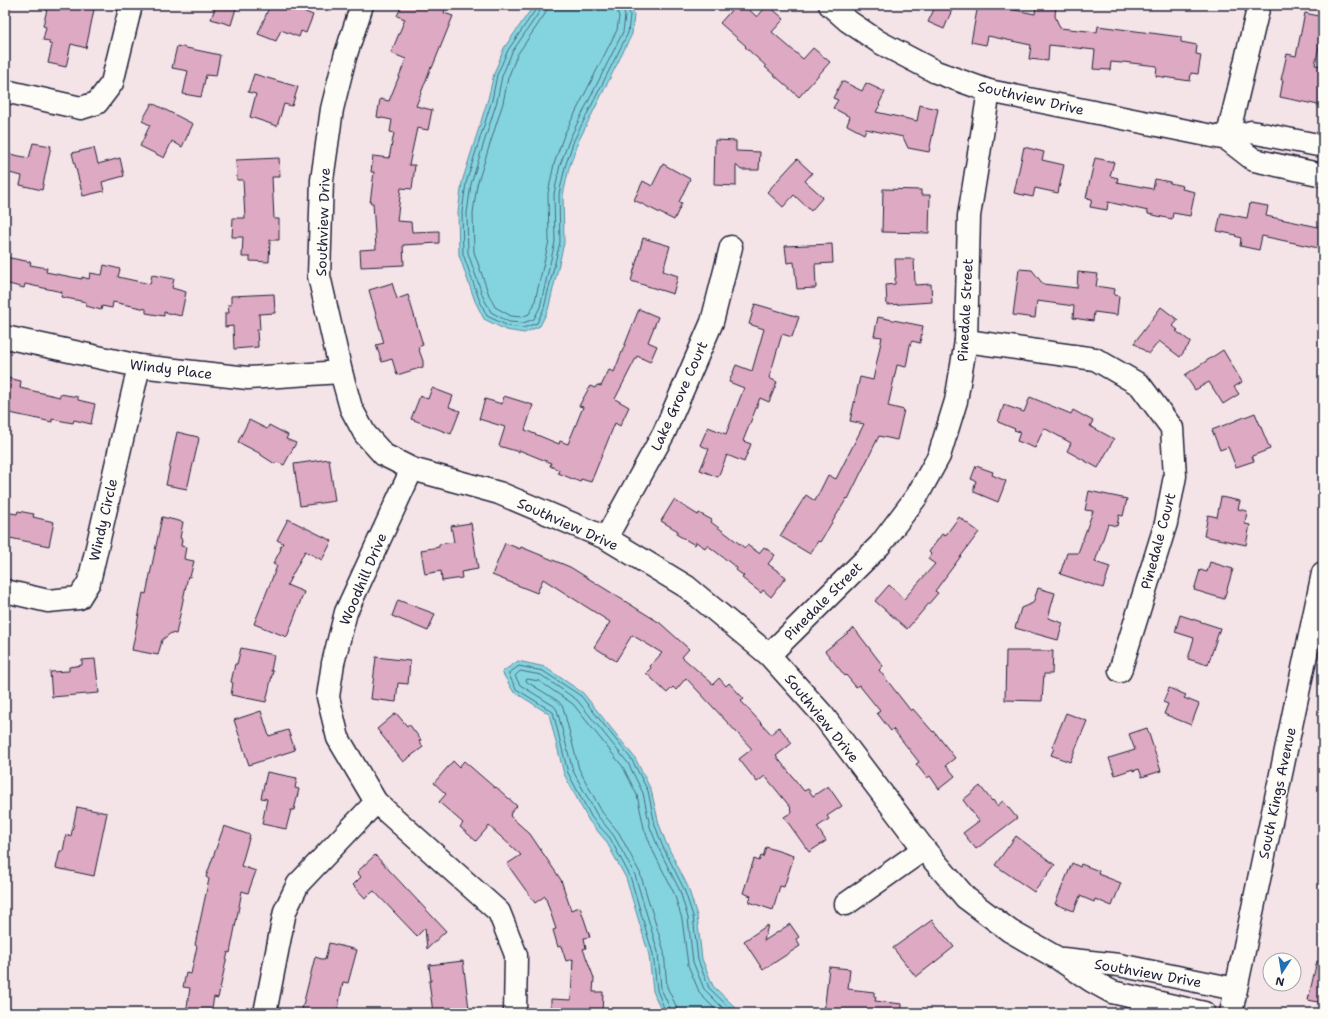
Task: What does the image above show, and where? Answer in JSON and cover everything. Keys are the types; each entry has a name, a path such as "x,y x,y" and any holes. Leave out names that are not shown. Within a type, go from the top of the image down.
{"street":[{"path":"5,91 81,108 97,103 112,83 131,5"},
{"name":"Southview Drive","path":"362,5 345,57 332,109 322,180 319,276 340,372 351,408 365,434 384,455 412,468 499,493 606,538 687,587 770,655 822,714 924,850 966,898 1010,931 1112,992 1204,1013"},
{"name":"Southview Drive","path":"830,5 848,21 879,42 936,72 989,91 1227,139 1254,160 1323,175"},
{"path":"1227,139 1259,5"},
{"name":"Pinedale Street","path":"770,655 880,545 917,496 939,456 956,401 966,341 969,216 989,91"},
{"name":"Southview Drive","path":"1227,139 1251,132 1323,146"},
{"name":"Lake Grove Court","path":"606,538 664,433 697,357 712,322 731,247"},
{"name":"Windy Place","path":"5,337 139,366 248,378 340,372"},
{"name":"Pinedale Court","path":"966,341 1095,359 1140,385 1172,428 1175,476 1166,523 1120,671"},
{"name":"Windy Circle","path":"5,591 48,601 79,598 89,582 139,366"},
{"name":"Woodhill Drive","path":"412,468 346,612 333,663 328,697 338,738 376,802 499,912 516,955 515,1013"},
{"name":"South Kings Avenue","path":"1231,1013 1323,573"},
{"path":"265,1013 285,911 298,884 376,802"},
{"path":"846,904 924,850"},
{"name":"Southview Drive","path":"1059,959 1119,965 1236,989"}],"water":[{"path":"534,5 630,5 634,15 632,34 578,142 569,168 563,195 564,243 548,310 540,326 524,333 506,330 484,319 475,301 459,255 458,212 462,182 488,99 494,74 504,48"},
{"path":"518,661 545,667 583,693 635,758 651,790 659,824 666,843 688,887 697,916 702,959 713,986 738,1010 737,1013 662,1013 653,991 649,955 626,878 606,841 589,821 564,774 549,714 513,691 502,672"}],"building":[{"path":"48,5 95,5 86,48 71,44 66,67 48,63 52,45 49,44 49,41 43,40 46,27 43,26"},
{"path":"216,5 237,5 231,25 211,19"},
{"path":"270,5 288,5 313,15 306,33 301,31 299,37 281,30 276,41 258,34"},
{"path":"402,5 447,5 444,13 453,16 416,106 432,110 428,130 417,128 409,165 415,165 412,189 401,188 397,221 411,222 412,232 439,231 439,243 403,245 404,265 361,267 360,250 376,249 373,203 370,203 374,172 371,172 373,156 389,158 394,133 390,132 392,120 377,117 380,99 389,101 406,59 391,53 405,19 397,16"},
{"path":"736,5 744,5 757,17 768,5 784,19 772,32 803,59 813,48 830,62 799,97 765,67 766,66 745,47 746,46 720,23"},
{"path":"936,5 954,5 944,29 928,22"},
{"path":"978,5 1000,5 1000,7 1035,14 1036,5 1056,5 1055,16 1060,28 1097,32 1098,26 1181,37 1181,42 1197,45 1196,54 1201,55 1198,74 1191,73 1190,81 1156,76 1157,66 1123,62 1111,62 1110,70 1093,69 1095,50 1049,45 1048,61 1029,59 1031,45 988,36 986,45 971,42"},
{"path":"1305,13 1323,17 1323,36 1321,36 1315,65 1323,66 1323,106 1280,97 1283,80 1281,80 1287,54 1296,56"},
{"path":"177,46 220,55 216,76 206,75 201,97 183,94 188,71 172,68"},
{"path":"254,74 298,87 292,106 284,104 277,126 250,117 256,94 248,92"},
{"path":"842,81 862,91 866,83 885,92 876,112 917,121 920,105 938,109 929,152 908,148 903,137 866,129 864,134 847,125 850,117 833,108 838,100 833,98"},
{"path":"152,103 193,124 182,147 172,141 164,158 140,146 150,125 142,121"},
{"path":"715,140 736,141 736,151 760,152 759,170 741,170 736,165 736,186 714,185"},
{"path":"33,143 51,146 42,190 20,185 22,176 5,172 5,153 29,158"},
{"path":"1024,147 1044,152 1042,160 1064,165 1058,193 1035,188 1033,197 1014,193"},
{"path":"94,148 98,164 120,158 124,176 102,182 104,191 83,196 72,153"},
{"path":"279,158 280,177 272,177 274,219 279,219 279,240 270,240 269,262 250,261 250,257 242,257 243,237 232,237 233,218 245,218 243,180 237,180 236,160"},
{"path":"1095,158 1114,162 1110,176 1118,178 1117,182 1153,189 1155,179 1183,186 1182,189 1195,192 1190,216 1173,213 1172,219 1148,214 1148,211 1108,202 1107,210 1090,207 1092,199 1086,198"},
{"path":"797,159 812,173 805,181 823,197 811,211 794,195 783,207 767,192"},
{"path":"663,164 690,179 679,202 682,203 674,220 634,200 643,181 652,186"},
{"path":"883,189 921,190 921,195 930,195 929,233 882,232"},
{"path":"1250,203 1268,206 1266,216 1323,228 1323,249 1262,236 1259,250 1240,246 1241,238 1235,236 1236,235 1217,231 1221,213 1247,218"},
{"path":"643,238 670,246 663,271 678,276 673,294 631,281"},
{"path":"832,244 833,263 815,264 816,288 797,289 794,262 787,263 785,246"},
{"path":"5,257 31,262 30,265 47,268 46,272 82,279 82,277 89,279 90,273 102,275 104,265 120,269 118,277 150,284 152,275 174,279 172,288 186,292 181,316 164,312 164,316 146,313 146,309 113,302 112,308 102,306 101,310 86,306 86,302 61,297 62,292 25,284 24,288 5,283"},
{"path":"895,259 914,259 915,285 931,284 932,302 887,305 886,285 895,284"},
{"path":"1019,269 1032,270 1043,284 1077,288 1078,272 1098,274 1096,286 1115,289 1114,295 1119,296 1117,315 1094,312 1093,321 1073,318 1074,306 1037,301 1035,318 1013,315"},
{"path":"392,283 397,299 408,295 423,345 418,347 423,361 423,367 397,375 392,359 382,362 376,345 384,343 369,290"},
{"path":"274,294 275,313 259,314 260,330 257,330 258,347 234,349 233,326 225,327 225,313 229,313 228,305 231,305 231,296"},
{"path":"755,304 799,317 792,337 782,334 769,378 777,382 769,402 760,398 743,441 751,444 744,462 727,455 718,477 700,470 709,449 700,445 708,427 726,434 744,388 729,382 736,365 752,371 764,329 749,324"},
{"path":"1161,307 1178,320 1173,326 1178,330 1176,331 1191,342 1180,357 1159,341 1149,354 1134,343"},
{"path":"639,309 658,317 648,342 657,346 650,362 637,356 615,399 629,407 620,426 615,423 591,482 581,479 580,482 558,473 559,470 550,466 551,463 519,450 519,452 499,446 505,427 479,419 485,399 502,404 504,396 533,405 525,430 559,444 560,441 568,444 583,407 579,406 590,386 595,388 597,385 601,386 609,370 614,372"},
{"path":"878,317 923,326 920,343 912,341 910,345 906,367 897,365 888,406 904,410 897,440 879,436 848,499 847,498 820,542 818,541 810,554 780,536 806,495 815,501 828,475 836,479 864,424 850,421 860,377 873,380 882,337 874,336"},
{"path":"1223,350 1242,382 1234,387 1239,394 1223,404 1209,382 1195,390 1185,375"},
{"path":"8,378 21,381 20,388 60,397 60,394 78,397 78,400 95,404 91,424 74,420 73,423 52,419 52,422 5,412 5,384 7,384"},
{"path":"432,388 453,396 449,407 460,411 451,434 411,419 420,396 428,399"},
{"path":"1030,397 1071,414 1073,410 1093,421 1090,426 1114,439 1098,468 1067,451 1071,443 1044,428 1035,448 1017,441 1020,432 998,422 1004,405 1024,412"},
{"path":"1255,413 1270,449 1252,456 1254,461 1236,467 1228,447 1220,450 1212,430"},
{"path":"249,420 267,429 269,425 288,435 286,439 296,443 284,465 277,462 275,464 261,454 238,442"},
{"path":"177,432 198,437 199,439 187,489 166,485"},
{"path":"329,459 335,501 300,506 294,464"},
{"path":"976,466 993,472 992,475 1006,481 998,502 974,492 976,481 971,479"},
{"path":"1089,491 1127,499 1123,516 1119,515 1117,526 1108,524 1095,562 1110,567 1103,588 1060,574 1067,553 1078,553 1093,511 1085,510"},
{"path":"1221,497 1240,501 1238,509 1247,511 1245,524 1250,525 1246,545 1204,536 1208,515 1217,517"},
{"path":"674,500 698,515 699,513 712,520 711,522 745,548 747,545 759,553 764,547 775,555 768,564 786,577 771,597 763,590 761,593 742,578 744,576 736,570 737,568 707,545 705,548 696,542 695,545 676,534 678,531 661,521"},
{"path":"18,511 34,514 33,517 54,522 49,546 5,537 5,512 17,514"},
{"path":"162,517 183,522 180,538 182,539 181,546 186,547 184,559 194,561 190,577 188,576 176,634 171,633 162,640 158,655 132,650 143,593 146,594"},
{"path":"959,517 979,532 935,591 938,593 907,629 875,601 889,585 904,599 935,564 928,559 931,554 929,552 942,534 945,536"},
{"path":"288,519 332,541 322,560 305,551 287,585 304,592 287,637 254,624 277,566 273,564 283,543 277,540"},
{"path":"471,523 478,569 461,572 462,578 442,581 441,571 425,574 421,550 439,547 439,544 454,542 451,526"},
{"path":"505,543 520,549 521,547 570,567 660,623 689,649 682,657 713,684 719,678 726,686 729,683 744,699 741,701 771,734 779,727 792,743 776,756 804,791 808,789 813,796 828,786 842,806 827,816 829,819 817,827 826,841 809,852 784,817 792,812 790,809 791,808 765,776 757,782 739,759 752,749 686,678 676,690 673,687 667,693 646,673 651,668 650,666 662,653 632,635 616,661 594,647 610,622 543,579 537,593 492,575"},
{"path":"1210,562 1233,569 1224,599 1194,590 1200,570 1207,572"},
{"path":"1038,588 1055,593 1048,618 1063,623 1058,640 1015,628 1021,608 1033,603"},
{"path":"398,600 435,614 428,631 392,616"},
{"path":"1180,615 1220,628 1208,665 1188,659 1194,638 1175,632"},
{"path":"854,628 883,666 879,670 911,711 913,709 933,732 934,731 955,758 946,765 955,776 939,789 930,776 927,778 916,764 919,762 893,729 891,731 877,713 880,711 859,685 856,687 846,675 845,676 825,651"},
{"path":"241,648 274,655 271,671 273,671 266,702 231,695 233,683 231,682 235,664 237,664"},
{"path":"1006,651 1053,651 1052,674 1044,674 1042,701 1005,700"},
{"path":"376,657 410,661 408,684 398,683 396,702 371,699"},
{"path":"95,659 99,693 52,697 50,672 69,671 69,667 82,665 82,660"},
{"path":"1169,688 1186,695 1184,698 1199,704 1191,725 1164,714 1168,704 1163,702"},
{"path":"261,711 269,736 288,730 295,750 249,765 234,720"},
{"path":"396,713 407,726 409,724 421,740 419,741 423,747 403,762 377,729"},
{"path":"1066,713 1087,721 1070,762 1051,755 1054,748 1052,747"},
{"path":"1147,728 1161,771 1142,777 1139,769 1133,771 1133,769 1115,775 1109,758 1135,750 1129,734"},
{"path":"453,761 459,767 464,761 517,806 510,816 530,834 561,880 571,910 580,907 590,937 584,938 586,948 583,949 594,978 593,992 603,992 602,1013 551,1013 551,999 571,1000 573,959 566,961 561,946 558,947 553,930 556,929 545,896 535,903 507,864 521,855 489,826 476,841 460,827 463,823 439,802 446,794 434,783"},
{"path":"267,772 297,778 295,788 299,789 294,810 291,810 286,829 262,824 267,799 261,798"},
{"path":"980,786 997,806 1003,801 1017,818 976,849 963,833 979,821 963,800"},
{"path":"77,807 107,813 94,876 56,868 60,851 63,851 66,835 71,836"},
{"path":"224,826 250,835 241,866 256,871 248,893 242,891 230,953 228,952 218,998 214,997 211,1013 186,1013 190,988 183,987 186,973 191,974 197,946 195,945 209,879 206,877"},
{"path":"1016,836 1055,865 1034,892 995,865"},
{"path":"766,847 794,856 784,887 780,886 773,910 749,902 751,896 743,893 754,859 759,861 761,856 763,857"},
{"path":"375,855 446,931 427,949 425,928 417,936 374,891 365,898 353,885 361,877 357,872"},
{"path":"1072,863 1080,867 1081,864 1099,871 1098,874 1121,883 1112,906 1095,899 1094,902 1080,896 1074,911 1055,904"},
{"path":"932,920 954,947 916,977 893,948"},
{"path":"790,924 799,937 796,939 800,946 763,970 744,941 768,925 764,941"},
{"path":"329,943 357,950 348,983 343,982 337,1013 301,1013 315,957 325,960"},
{"path":"463,961 469,1009 433,1013 429,981 431,981 429,965"},
{"path":"1317,961 1323,962 1323,1003 1308,1000"},
{"path":"829,967 850,969 848,989 874,992 874,996 876,997 875,1001 902,1004 902,1013 824,1013"}]}
